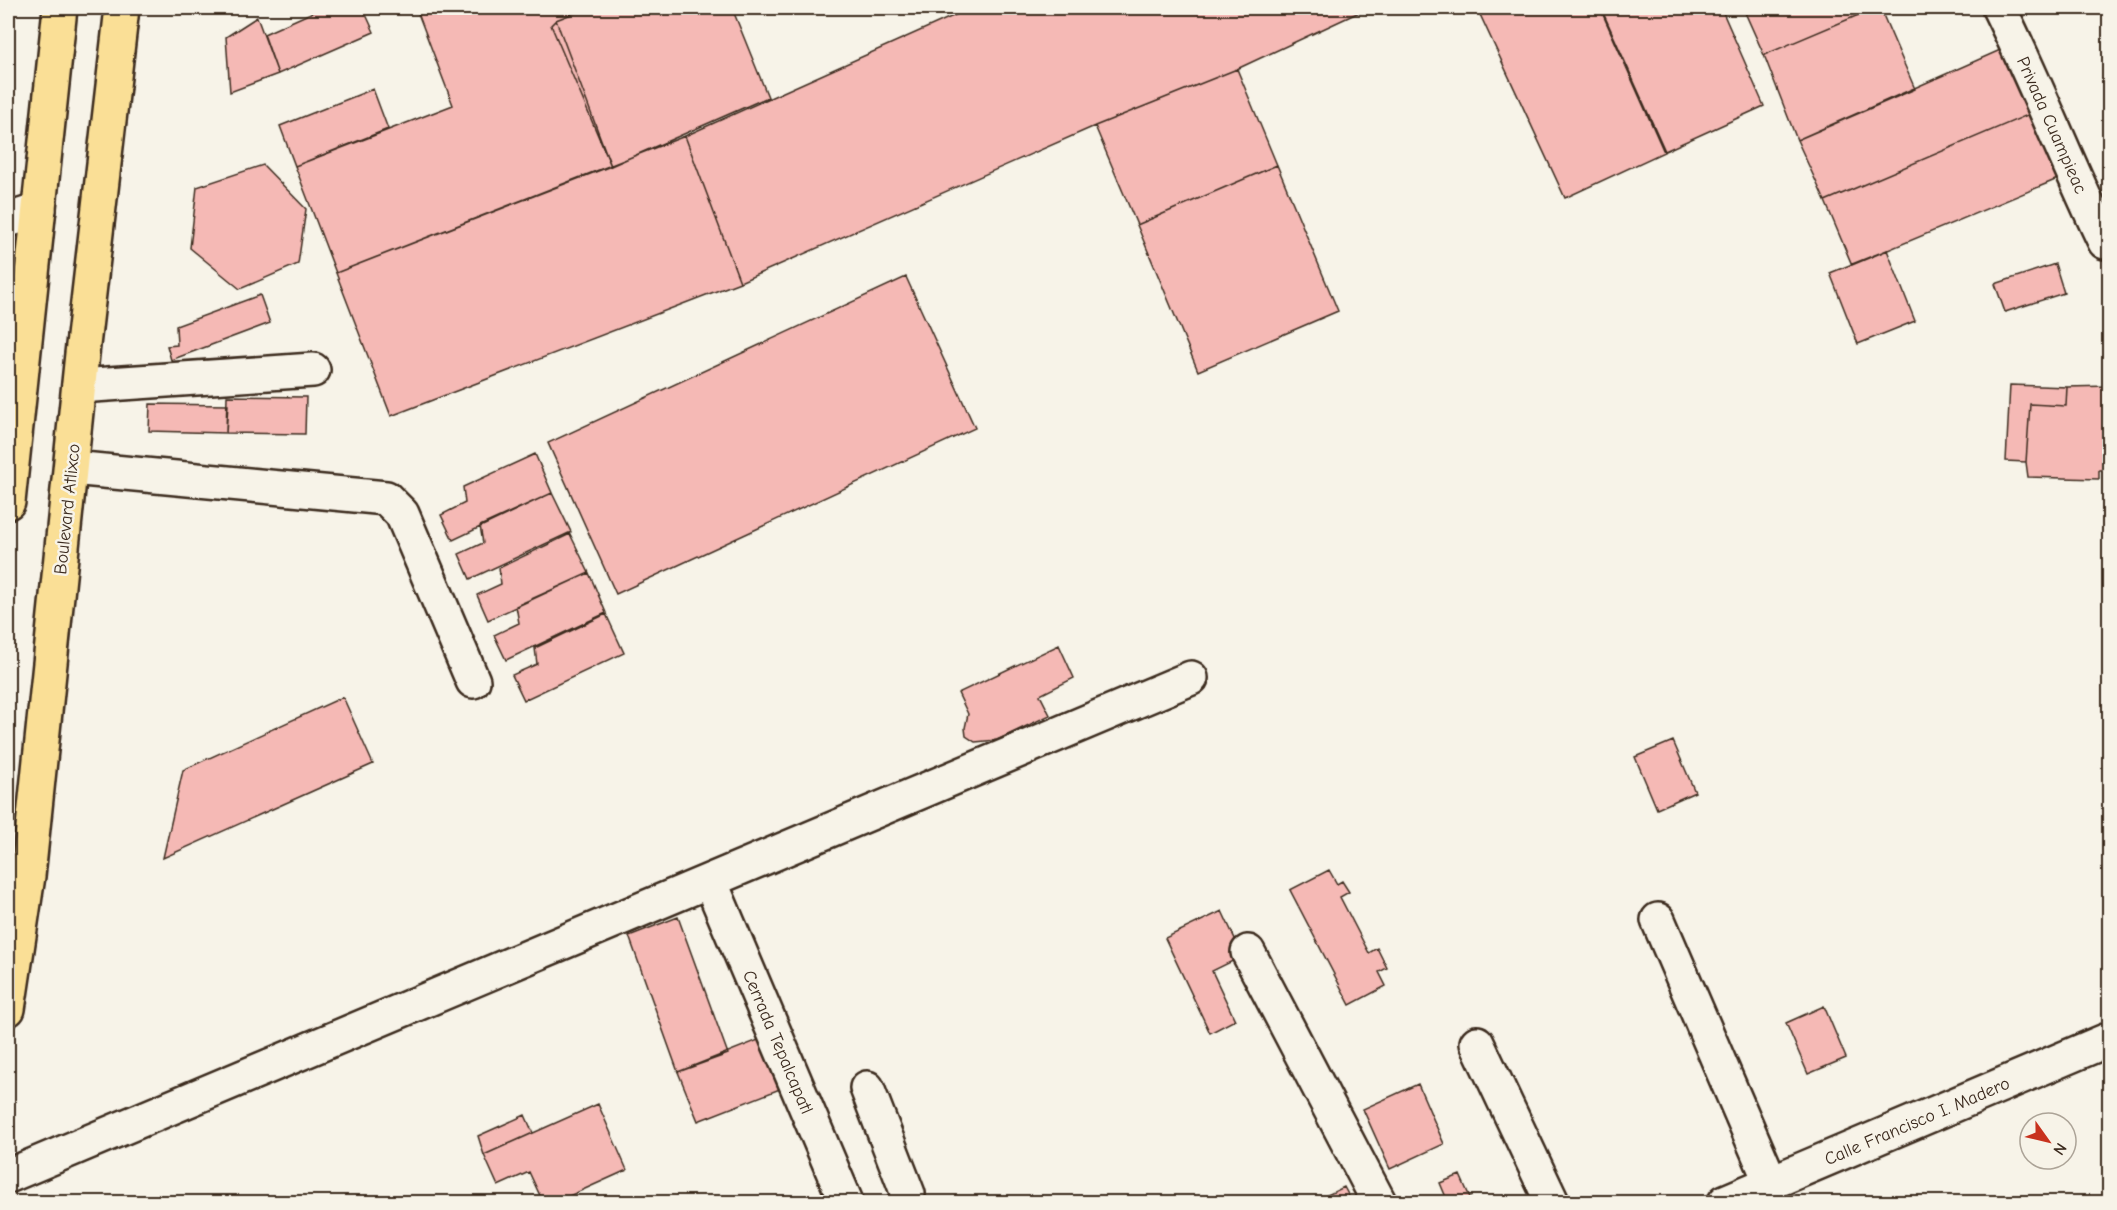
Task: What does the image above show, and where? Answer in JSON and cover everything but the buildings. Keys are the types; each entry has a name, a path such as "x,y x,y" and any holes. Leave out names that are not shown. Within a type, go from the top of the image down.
{"main road":[{"path":"8,502 60,8"},
{"name":"Boulevard Atlixco","path":"8,1009 28,876 79,386 122,8"}],"street":[{"name":"Privada Cuampieac","path":"1999,8 2105,242"},
{"path":"8,220 39,210"},
{"path":"79,386 314,370"},
{"path":"72,468 386,498 402,514 474,681"},
{"path":"8,1176 1191,678"},
{"name":"Cerrada Tepalcapatl","path":"710,881 846,1203"},
{"path":"1658,920 1771,1183"},
{"path":"1248,952 1379,1203"},
{"name":"Calle Francisco I. Madero","path":"1725,1203 2109,1039"},
{"path":"1477,1043 1552,1203"},
{"path":"867,1088 908,1194 905,1203"}]}
